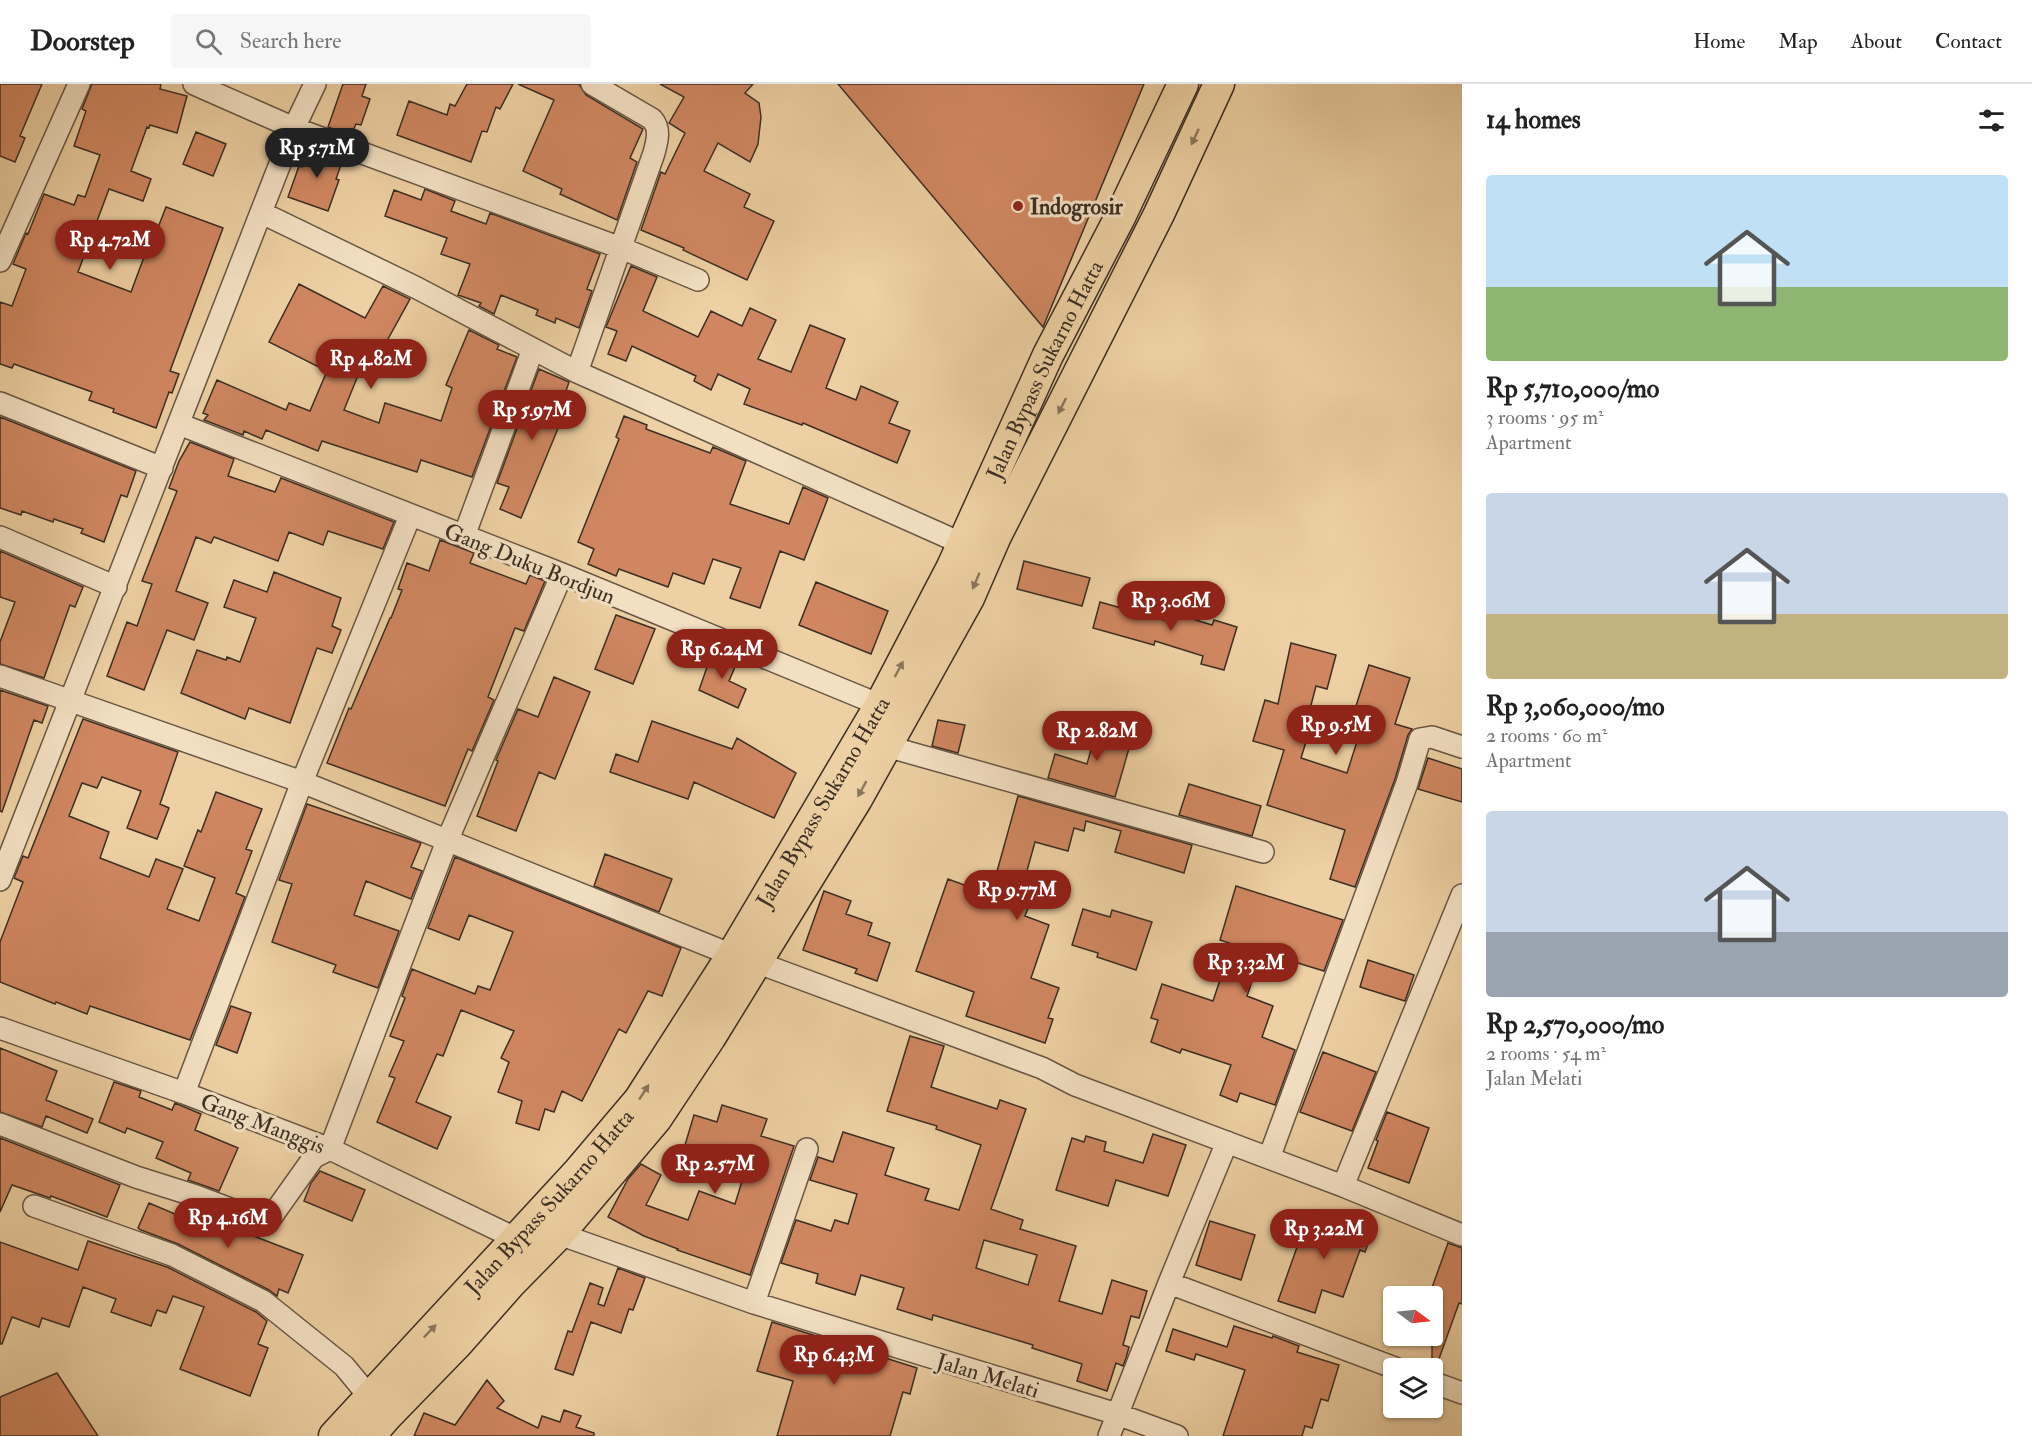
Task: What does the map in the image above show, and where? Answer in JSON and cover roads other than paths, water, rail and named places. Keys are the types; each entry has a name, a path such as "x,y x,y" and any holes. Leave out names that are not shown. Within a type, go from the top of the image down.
{"highway":[{"name":"Jalan Bypass Sukarno Hatta","path":"414,1369 510,1284 560,1234 657,1118 711,1038 744,959 963,544 1048,355 1150,158 1183,84"},
{"name":"Jalan Bypass Sukarno Hatta","path":"334,1436 375,1416 517,1239 639,1100 744,959 857,799 969,598 996,536 1159,214 1219,84"},
{"path":"1071,311 1103,327"},
{"path":"1048,355 1080,371"}],"street":[{"path":"0,261 6,232 79,84"},
{"path":"194,84 294,128 621,248 698,280"},
{"path":"0,880 294,128 315,84"},
{"path":"577,372 654,153 658,127 652,118 592,84"},
{"path":"262,213 417,288 577,372 963,544"},
{"path":"464,536 533,349"},
{"path":"0,403 162,468"},
{"name":"Gang Duku Bordjun","path":"179,424 562,574 880,705"},
{"path":"184,1094 302,782 410,516"},
{"path":"0,537 116,587"},
{"path":"0,1124 136,1177 196,1196 262,1221 268,1220 314,1157 330,1149 447,841 562,574"},
{"path":"0,676 302,782 744,959 1042,1068 1075,1085 1343,1186 1462,1235"},
{"path":"1269,1158 1407,783 1420,739 1432,737 1462,747"},
{"path":"886,746 1263,852"},
{"path":"1343,1186 1462,895"},
{"name":"Gang Manggis","path":"0,1028 330,1149 517,1239"},
{"path":"1109,1436 1227,1142"},
{"path":"754,1303 807,1149"},
{"path":"34,1206 172,1255 262,1301 344,1366 375,1416"},
{"name":"Jalan Melati","path":"560,1234 754,1303 1117,1414 1177,1436"},
{"path":"1169,1283 1383,1363"},
{"path":"1443,1386 1462,1393"}],"place":[{"name":"Indogrosir","path":"1018,206"}]}
